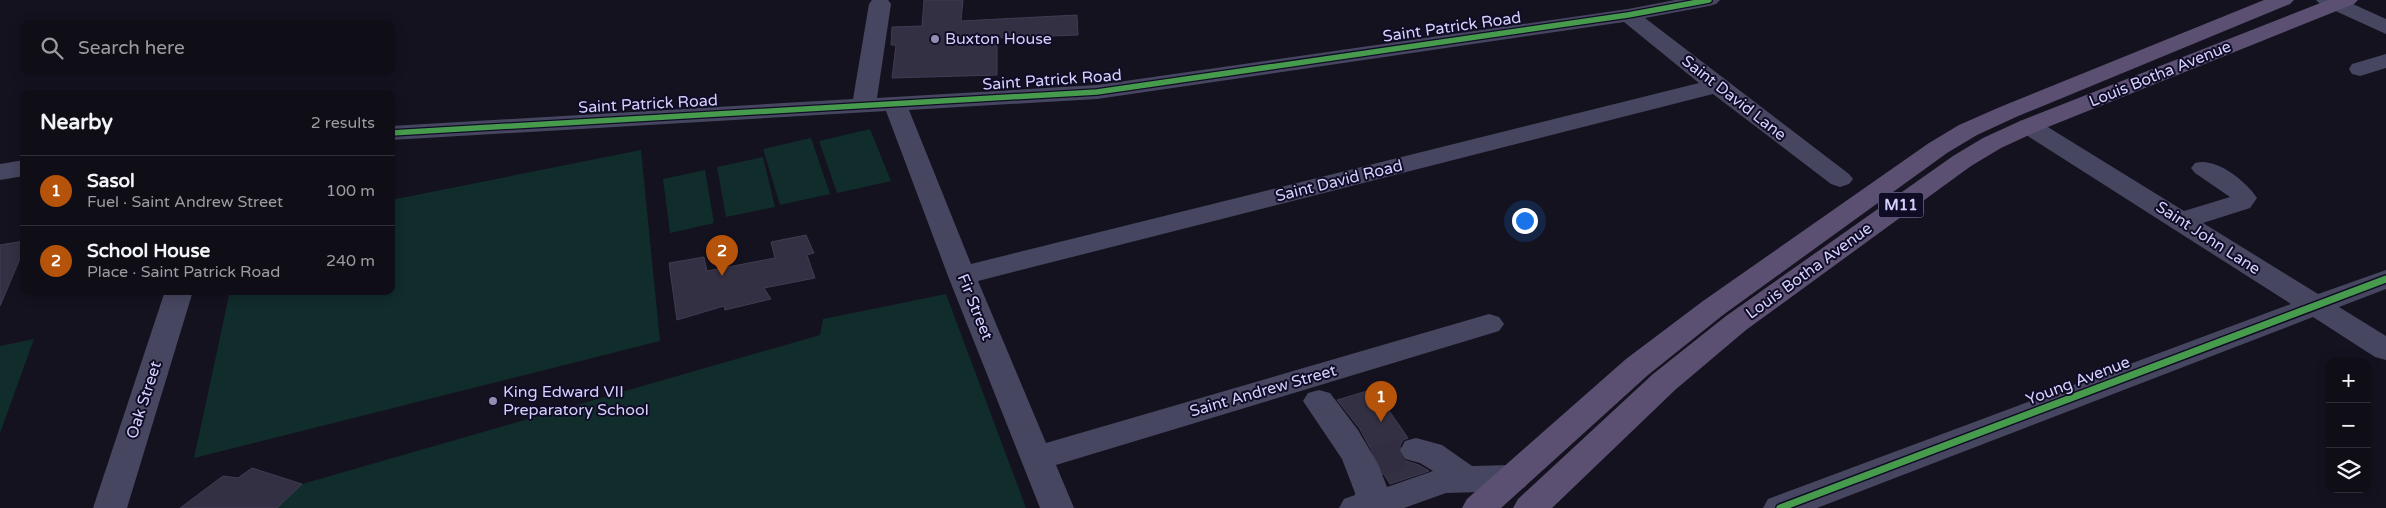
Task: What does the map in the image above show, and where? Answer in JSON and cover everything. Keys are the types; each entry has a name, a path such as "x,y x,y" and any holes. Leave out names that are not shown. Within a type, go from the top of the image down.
{"main road":[{"name":"Louis Botha Avenue","path":"1479,508 1637,367 1690,325 1938,148 1968,130 2008,112 2283,0"},
{"name":"Louis Botha Avenue","path":"1530,508 1664,382 1736,323 1962,161 1992,143 2029,126 2336,1"}],"street":[{"name":"Saint Patrick Road","path":"395,133 1035,96 1134,88 1626,10 1709,0"},
{"path":"2336,1 2386,28"},
{"path":"864,106 880,4"},
{"name":"Saint David Lane","path":"1626,10 1717,86 1840,179"},
{"path":"2360,69 2385,62"},
{"name":"Saint David Road","path":"962,276 1717,86"},
{"name":"Fir Street","path":"895,104 962,276 1057,508"},
{"name":"Saint John Lane","path":"2029,126 2386,350"},
{"path":"2182,221 2241,202 2244,198 2239,190 2204,168"},
{"path":"0,172 20,169"},
{"name":"Young Avenue","path":"1780,508 2386,279"},
{"name":"Oak Street","path":"110,508 178,295"},
{"name":"Saint Andrew Street","path":"1037,458 1489,324"},
{"path":"1320,401 1355,450 1368,464 1368,507 1430,484 1463,478 1513,478"},
{"path":"1416,450 1430,452 1463,478"}],"green space":[{"path":"870,129 891,181 837,193 819,141"},
{"path":"811,138 830,194 780,205 763,149"},
{"path":"641,150 660,341 194,458 229,295 395,295 395,199"},
{"path":"763,157 775,207 726,217 717,167"},
{"path":"705,170 714,223 670,233 663,179"},
{"path":"946,294 1026,508 277,508 302,484 820,335 823,319"},
{"path":"34,339 0,433 0,346"}],"building":[{"name":"Buxton House","path":"924,0 963,0 961,21 1077,15 1078,35 997,38 997,75 892,78 896,45 891,45 892,27 922,26"},
{"path":"806,235 814,253 807,255 815,278 764,288 771,299 725,310 724,306 677,320 669,263 704,257 707,271 775,258 771,242"},
{"path":"20,242 20,258 0,306 0,245"},
{"path":"1374,389 1408,438 1403,440 1398,449 1403,460 1419,465 1429,471 1390,484 1360,429 1337,400"},
{"path":"252,468 302,484 277,508 180,508 223,476 238,478"}],"tunnel":[{"path":"1374,462 1416,450"}],"cycle path":[{"path":"395,133 1097,92 1628,15 1709,0"},
{"path":"1780,508 2386,279"}],"place":[{"name":"Buxton House","path":"935,39"},
{"name":"School House","path":"722,276"},
{"name":"King Edward VII Preparatory School","path":"493,401"},
{"name":"Sasol","path":"1381,422"}]}
